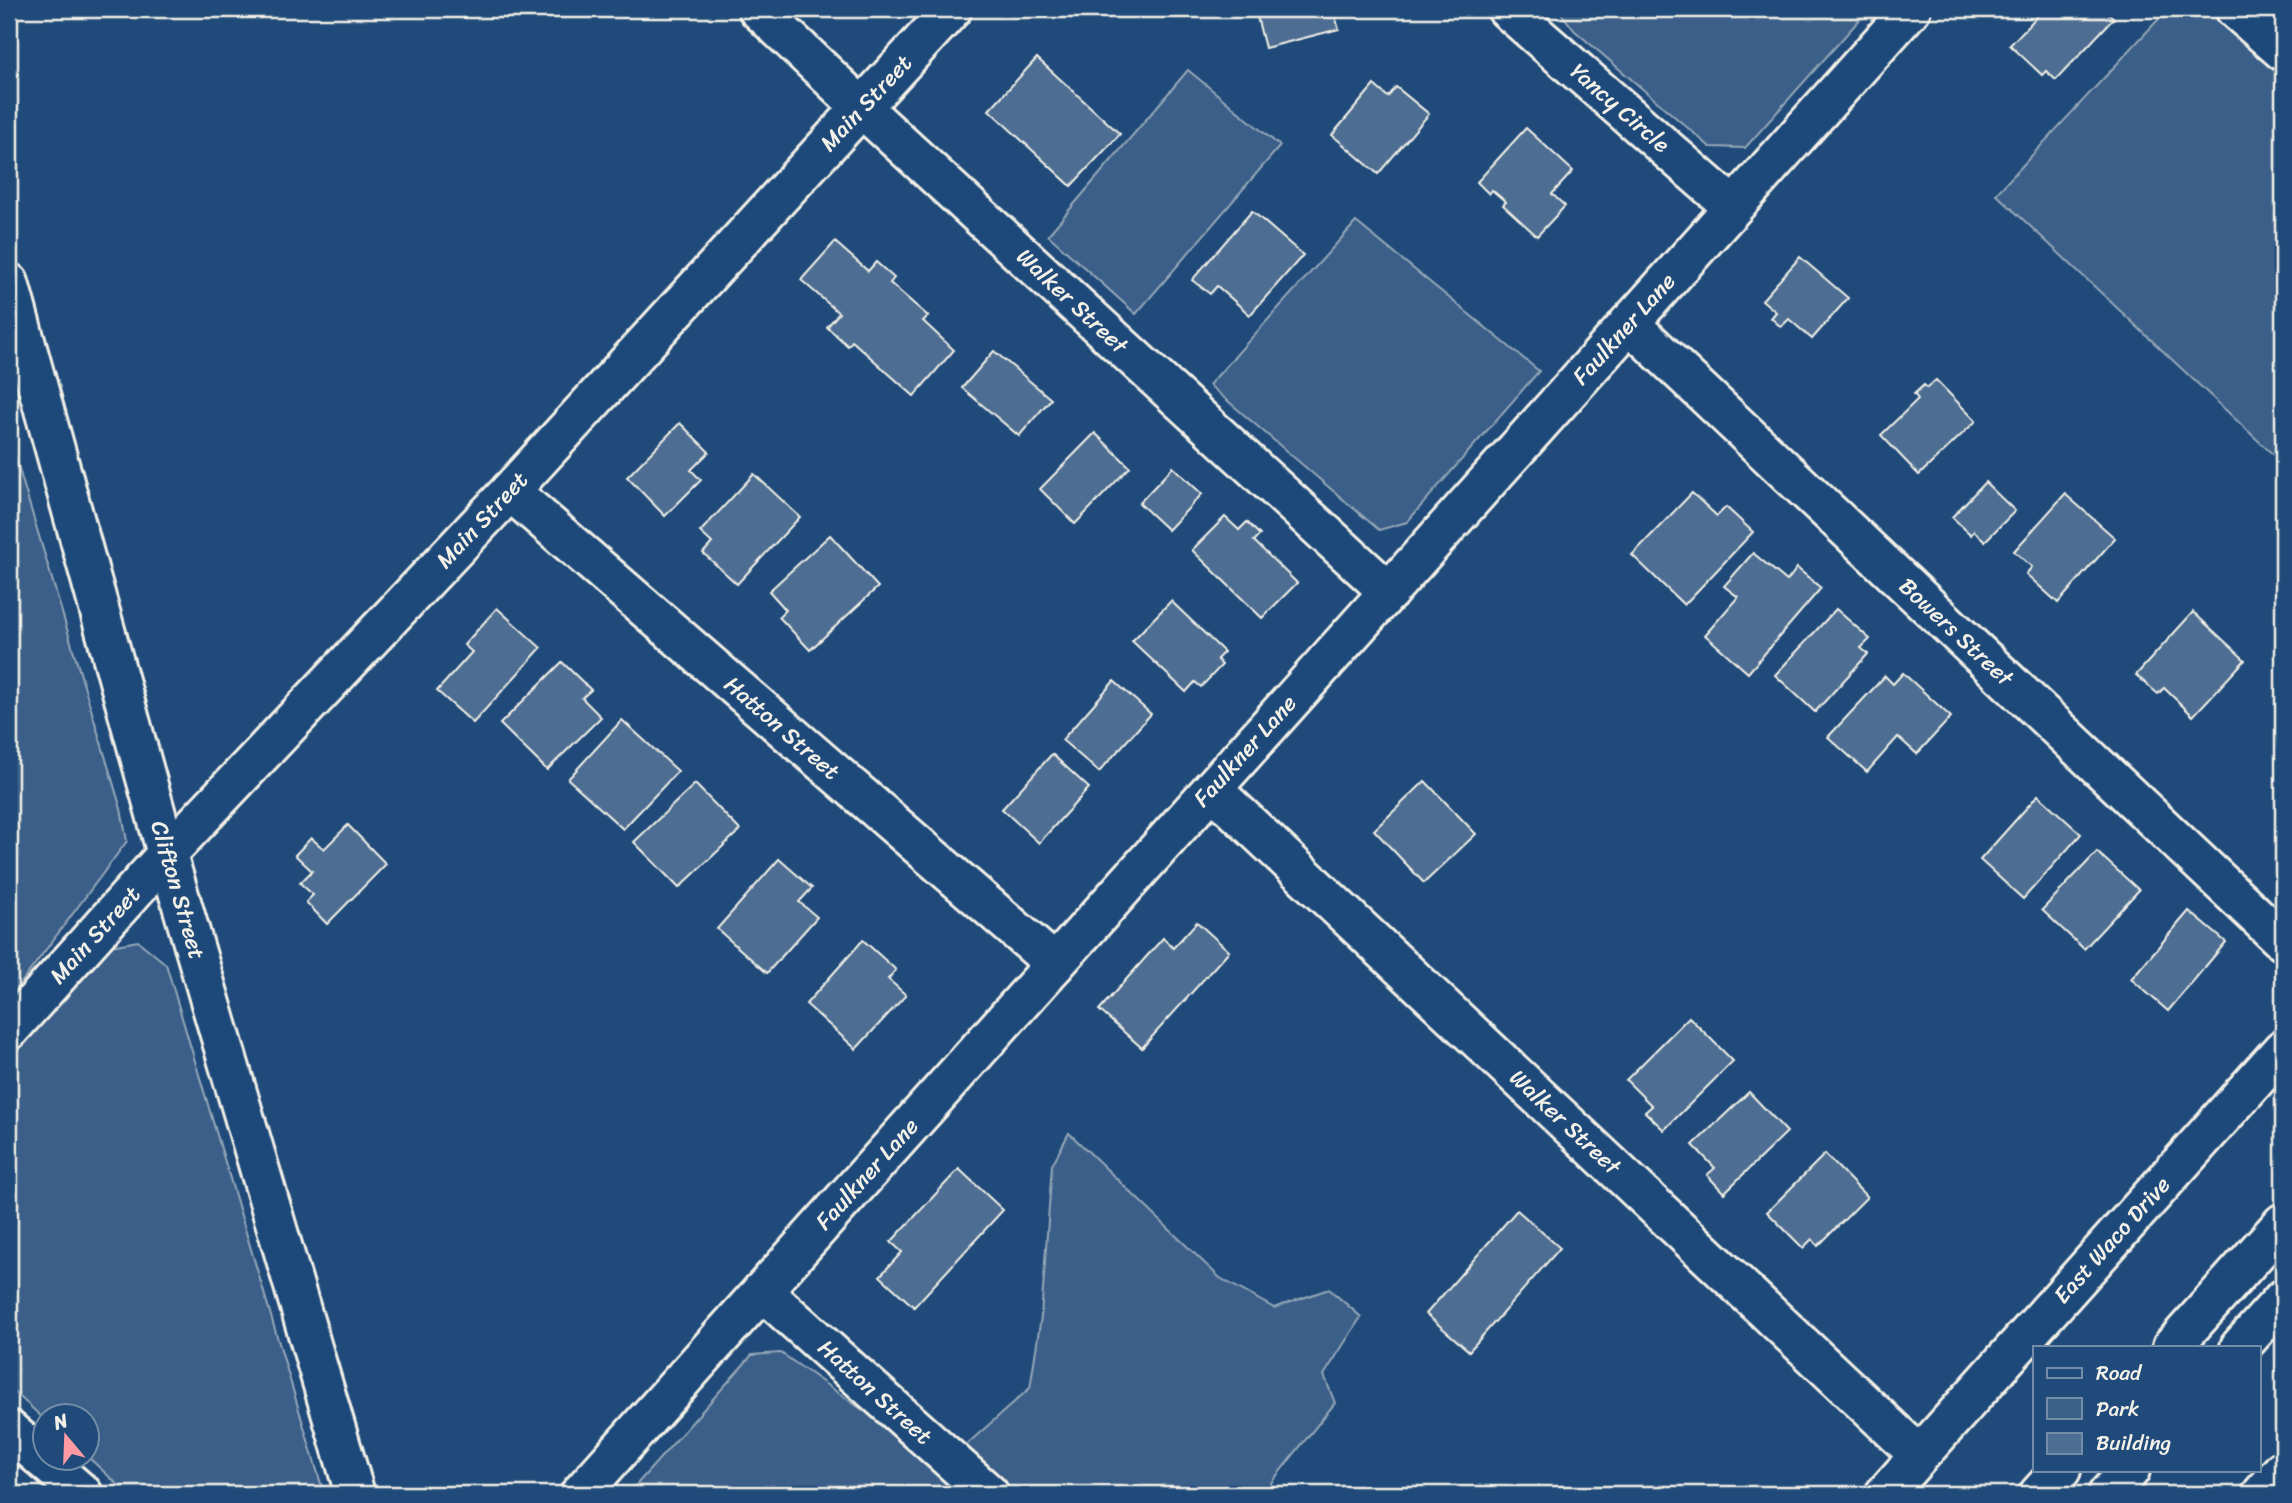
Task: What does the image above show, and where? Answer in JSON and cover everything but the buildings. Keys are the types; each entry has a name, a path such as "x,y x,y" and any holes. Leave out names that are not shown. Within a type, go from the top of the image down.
{"street":[{"name":"Walker Street","path":"758,9 862,108 1389,592"},
{"name":"Main Street","path":"9,1030 167,854 510,491 952,9"},
{"name":"Yancy Circle","path":"1507,9 1734,207"},
{"name":"Faulkner Lane","path":"580,1494 1911,9"},
{"path":"2235,9 2283,51"},
{"name":"Clifton Street","path":"9,283 167,854 355,1494"},
{"name":"Bowers Street","path":"1629,323 2283,941"},
{"name":"Hatton Street","path":"510,491 1055,964"},
{"name":"Walker Street","path":"1212,789 1919,1455"},
{"name":"East Waco Drive","path":"1885,1494 2283,1049"},
{"path":"2173,1346 2283,1223"},
{"name":"Hatton Street","path":"762,1291 989,1494"},
{"path":"2241,1346 2283,1299"},
{"path":"9,1430 83,1494"},
{"path":"2262,1494 2283,1470"},
{"path":"2039,1494 2059,1472"},
{"path":"2108,1494 2128,1472"}],"green space":[{"path":"1558,9 1869,9 1745,148 1710,147 1574,30"},
{"path":"2168,9 2219,9 2283,66 2283,464 1996,194"},
{"path":"1188,70 1280,146 1136,314 1048,235"},
{"path":"1356,222 1539,371 1407,522 1379,530 1209,385"},
{"path":"9,436 121,809 127,841 9,999"},
{"path":"138,941 166,964 324,1494 128,1494 102,1470 102,1402 32,1402 32,1408 9,1387 9,1061 105,947"},
{"path":"1069,1133 1220,1278 1274,1308 1329,1289 1361,1317 1324,1375 1335,1403 1262,1494 1013,1494 966,1445 1030,1388 1041,1317 1052,1165"},
{"path":"781,1353 890,1429 960,1494 628,1494 752,1355"}]}
